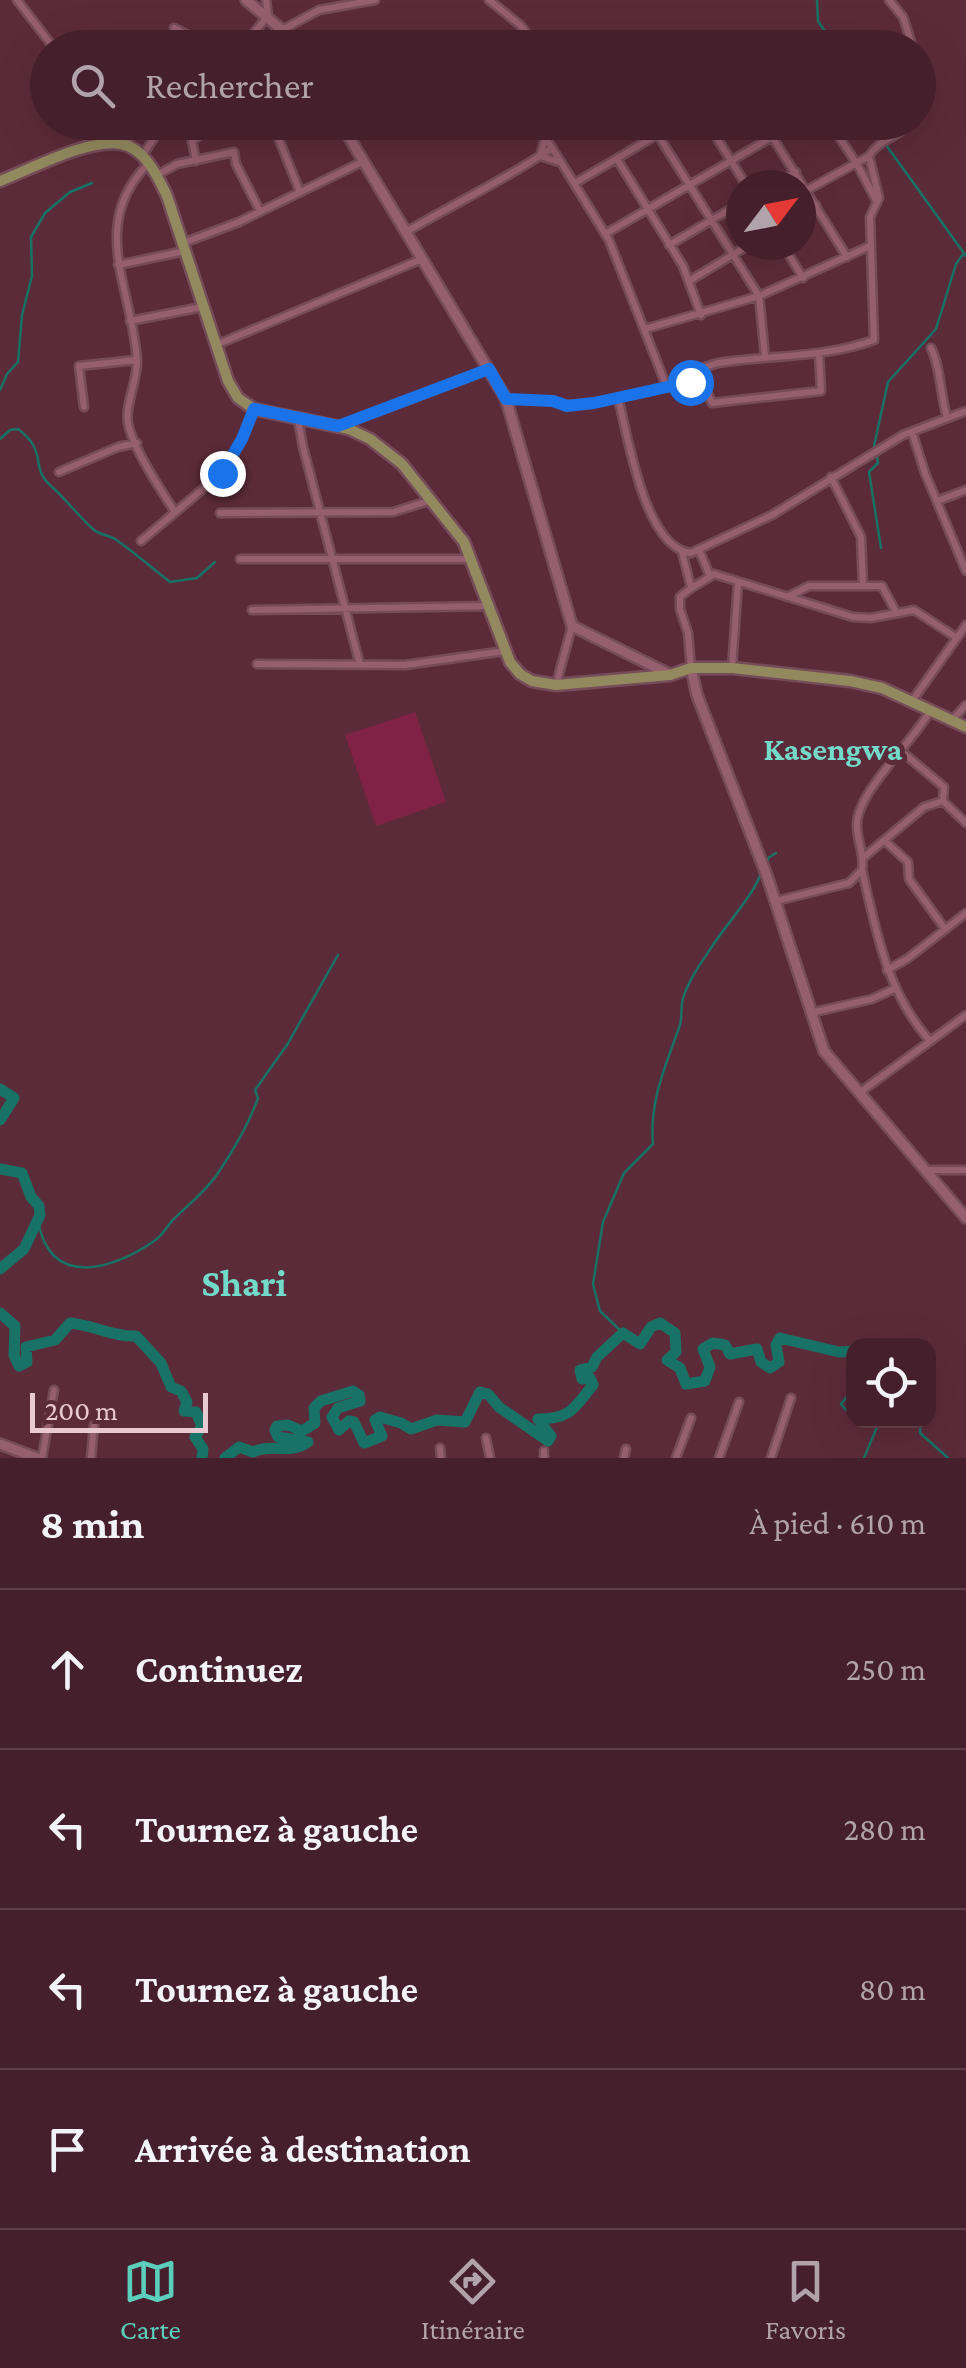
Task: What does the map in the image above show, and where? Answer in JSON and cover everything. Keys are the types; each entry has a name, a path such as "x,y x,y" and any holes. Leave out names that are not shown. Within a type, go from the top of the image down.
{"main road":[{"path":"246,0 282,30"},
{"path":"351,140 506,399 572,626 670,675"},
{"path":"0,181 97,145 121,144 142,156 157,175 238,398 254,409 338,426 370,439 392,456 433,500 464,542 505,651 520,674 532,681 556,685 670,675 691,668 732,668 882,688 966,727"},
{"path":"691,668 697,695 776,901 824,1051 966,1218"},
{"path":"0,1444 39,1458"}],"street":[{"path":"17,0 40,30"},
{"path":"256,30 268,16 266,0"},
{"path":"318,0 319,10"},
{"path":"282,30 319,10 375,0"},
{"path":"489,0 524,30"},
{"path":"889,0 903,17 907,30"},
{"path":"174,28 178,30"},
{"path":"129,140 142,156"},
{"path":"152,140 122,203 118,265 137,360 128,423 155,481 175,512"},
{"path":"193,140 196,161"},
{"path":"279,140 300,192"},
{"path":"540,156 545,140"},
{"path":"547,140 605,234 666,385"},
{"path":"575,183 648,140"},
{"path":"662,140 726,243"},
{"path":"718,140 737,170"},
{"path":"605,234 767,140"},
{"path":"774,140 795,170"},
{"path":"841,140 878,203"},
{"path":"816,185 869,156 882,140"},
{"path":"406,232 455,202 505,180 552,148"},
{"path":"157,175 177,164 234,152 236,164 260,211"},
{"path":"540,156 560,162"},
{"path":"690,382 705,367 764,356 852,348 874,340 870,217 879,198 869,156"},
{"path":"617,158 689,281 702,315"},
{"path":"118,265 183,247 364,161"},
{"path":"816,204 847,257"},
{"path":"669,245 726,212"},
{"path":"645,329 759,296 870,246"},
{"path":"689,281 726,258"},
{"path":"216,344 422,259"},
{"path":"737,260 759,296 764,356"},
{"path":"792,260 803,278"},
{"path":"130,321 203,306"},
{"path":"930,348 936,360 946,417"},
{"path":"506,399 553,401 567,406 690,382 703,383 712,403 821,391 819,353"},
{"path":"84,407 79,366 137,360"},
{"path":"338,426 489,369"},
{"path":"618,398 648,509 665,536 682,552 691,586"},
{"path":"141,541 222,473 254,409"},
{"path":"682,552 699,550 772,515 912,432 966,411"},
{"path":"298,417 360,665"},
{"path":"912,432 966,571"},
{"path":"59,472 118,446 137,443"},
{"path":"832,478 860,537 863,586"},
{"path":"936,501 966,490"},
{"path":"220,513 393,512 433,500"},
{"path":"699,550 710,576"},
{"path":"240,559 472,560"},
{"path":"691,668 680,597 710,576 719,575 853,617 871,618 914,610 957,638"},
{"path":"732,668 738,583"},
{"path":"787,597 809,586 882,586 896,612"},
{"path":"252,610 489,606"},
{"path":"912,701 966,625"},
{"path":"556,685 572,626"},
{"path":"257,664 405,666 505,651"},
{"path":"952,720 966,705"},
{"path":"930,710 920,731 863,801 857,823 864,857 862,870 887,970 918,1028 930,1042"},
{"path":"901,751 944,787 942,801"},
{"path":"942,801 966,822"},
{"path":"864,857 924,808 942,801"},
{"path":"885,841 908,862 910,879 945,929"},
{"path":"776,901 849,882 862,870"},
{"path":"887,970 908,959 966,913"},
{"path":"809,1013 872,999 896,988"},
{"path":"859,1093 966,1015"},
{"path":"928,1170 966,1170"},
{"path":"39,1458 54,1390"},
{"path":"771,1458 790,1398"},
{"path":"719,1458 739,1402"},
{"path":"676,1458 690,1418"},
{"path":"91,1458 94,1425"},
{"path":"486,1438 490,1458"},
{"path":"440,1448 441,1458"}],"shaded area":[{"path":"415,712 446,802 376,826 345,735"}],"waterway":[{"path":"817,0 818,21 824,30"},
{"path":"882,140 966,256"},
{"path":"0,390 18,362 22,315 32,276 31,237 45,213 70,192 92,183"},
{"path":"874,446 888,382 936,329 956,264 964,253"},
{"path":"0,439 10,430 18,429 33,445 45,479 88,525 115,539 170,582 197,578 215,562"},
{"path":"877,454 878,463 869,472 881,548"},
{"path":"767,866 768,858 776,853"},
{"path":"623,1333 600,1311 593,1284 603,1222 624,1173 653,1144 656,1098 680,1025 686,989 761,873"},
{"path":"38,1221 45,1243 55,1257 69,1265 85,1267 120,1260 157,1239 209,1185 230,1155 258,1098 255,1090 287,1045 338,955"},
{"path":"0,1089 14,1098 0,1120"},
{"path":"0,1169 22,1173 40,1215 24,1249 0,1269"},
{"path":"0,1313 15,1326 14,1355 19,1366 27,1362 26,1347 55,1340 70,1323 136,1336 161,1363 171,1387 181,1391 187,1402 184,1411 196,1412 202,1426 195,1437 203,1449 202,1458"},
{"path":"359,1395 360,1401 338,1408 332,1417 339,1430 349,1421 354,1422 364,1443 382,1436 375,1420 380,1417 411,1429 437,1420 465,1422 480,1392 488,1394 499,1407 548,1441 551,1436 538,1419 558,1417 576,1406 593,1385 590,1378 582,1379 580,1370 592,1367 597,1357 623,1333 640,1344 651,1327 660,1323 675,1333 676,1352 667,1360 680,1368 686,1384 705,1381 710,1367 703,1349 713,1343 725,1345 730,1354 757,1349 761,1362 770,1368 779,1362 776,1345 780,1338 846,1352"},
{"path":"225,1458 239,1447 253,1452 302,1446 308,1442 278,1437 277,1426 288,1425 302,1431 315,1423 314,1408 321,1401 353,1391 359,1395"},
{"path":"846,1398 841,1404 846,1410"},
{"path":"864,1458 877,1428"},
{"path":"920,1428 920,1433 948,1458"}],"district":[{"name":"Kasengwa","path":"833,749"},
{"name":"Shari","path":"244,1283"}],"route":[{"path":"222,473 254,409 338,426 489,369 506,399 553,401 567,406 690,382"}]}
